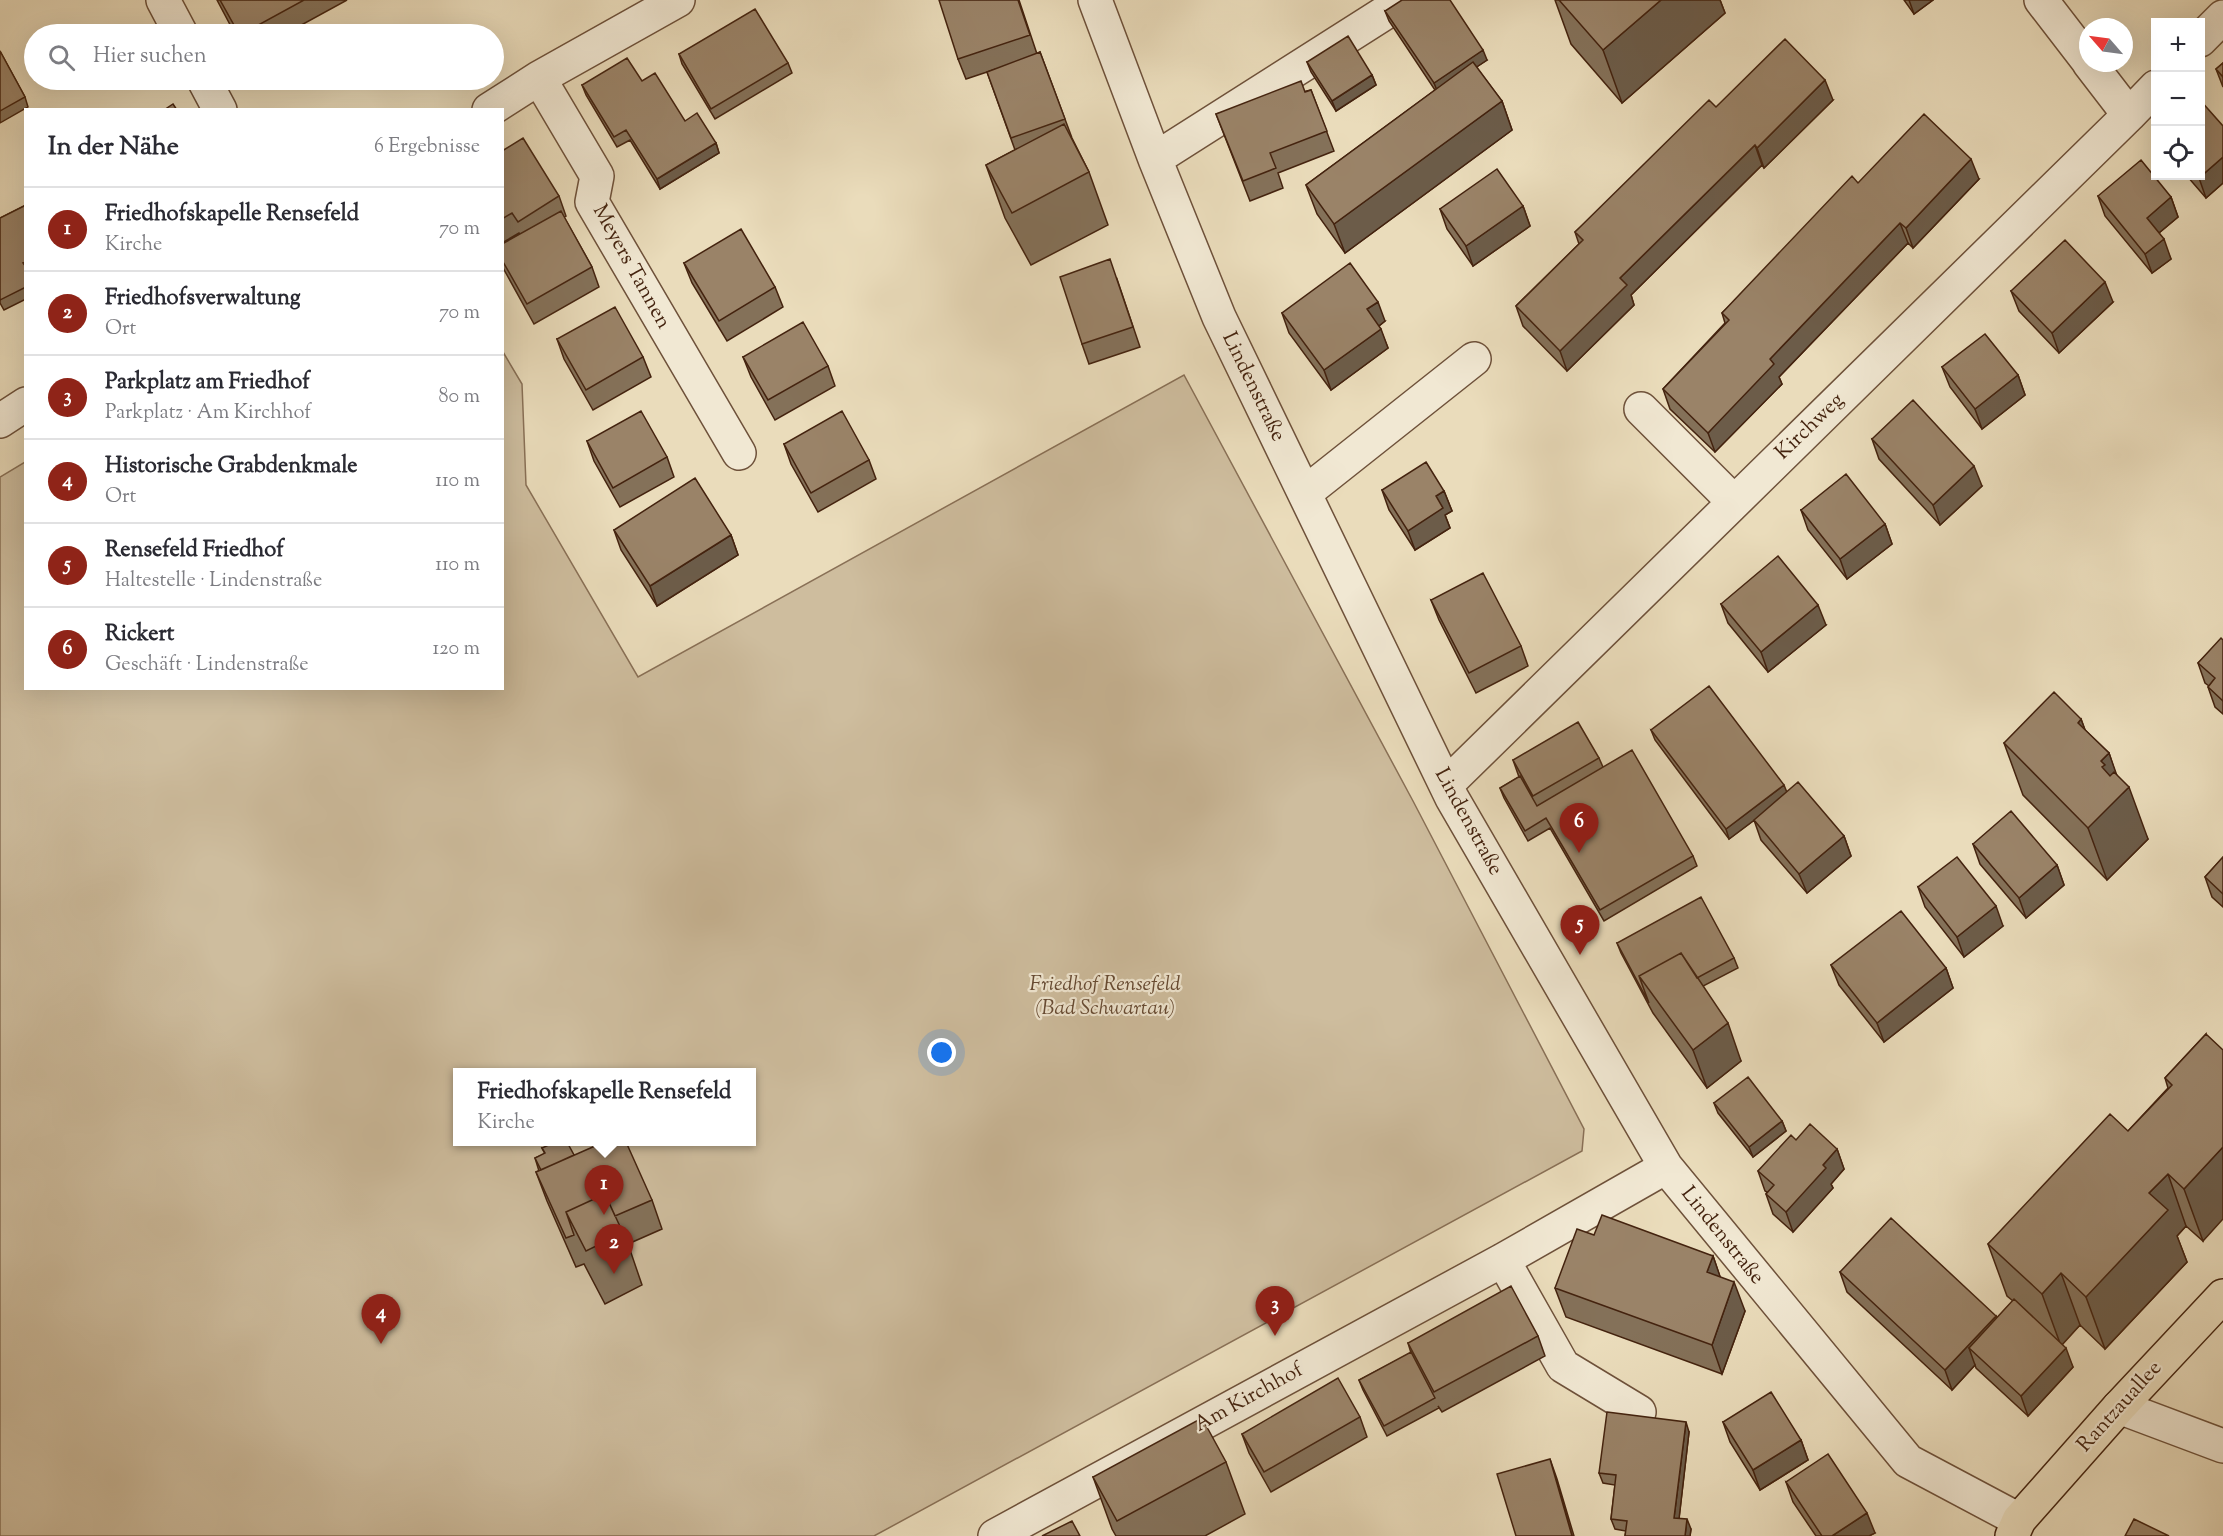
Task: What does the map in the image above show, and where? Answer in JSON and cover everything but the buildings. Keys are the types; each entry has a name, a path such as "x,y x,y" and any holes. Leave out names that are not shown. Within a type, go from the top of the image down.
{"main road":[{"name":"Rantzauallee","path":"2016,1528 2119,1407 2223,1296"}],"street":[{"path":"163,0 176,24"},
{"path":"492,108 539,78 678,0"},
{"name":"Lindenstraße","path":"1095,0 1155,159 1219,317 1446,785 1666,1167 1908,1461 2016,1528"},
{"path":"1155,159 1405,0"},
{"path":"2042,0 2079,49"},
{"path":"2205,35 2223,17"},
{"path":"2097,72 2129,115"},
{"name":"Meyers Tannen","path":"539,78 597,176 592,202 739,453"},
{"path":"209,90 219,108"},
{"name":"Kirchweg","path":"1446,785 2151,92"},
{"path":"1305,493 1474,359"},
{"path":"0,421 24,405"},
{"path":"1641,409 1734,502"},
{"name":"Am Kirchhof","path":"995,1536 1503,1260 1666,1167"},
{"path":"1503,1260 1563,1366 1639,1412"},
{"path":"2119,1407 2223,1446"}],"green space":[{"name":"Friedhof Rensefeld (Bad Schwartau)","path":"504,354 522,384 526,485 638,677 1184,375 1413,801 1584,1129 1582,1151 874,1536 0,1536 0,477 24,463 24,690 504,690"}],"place":[{"name":"Rickert","path":"1579,853"},
{"name":"Rensefeld Friedhof","path":"1580,955"},
{"name":"Friedhofskapelle Rensefeld","path":"604,1215"},
{"name":"Friedhofsverwaltung","path":"614,1274"},
{"name":"Parkplatz am Friedhof","path":"1275,1336"},
{"name":"Historische Grabdenkmale","path":"381,1344"}]}
